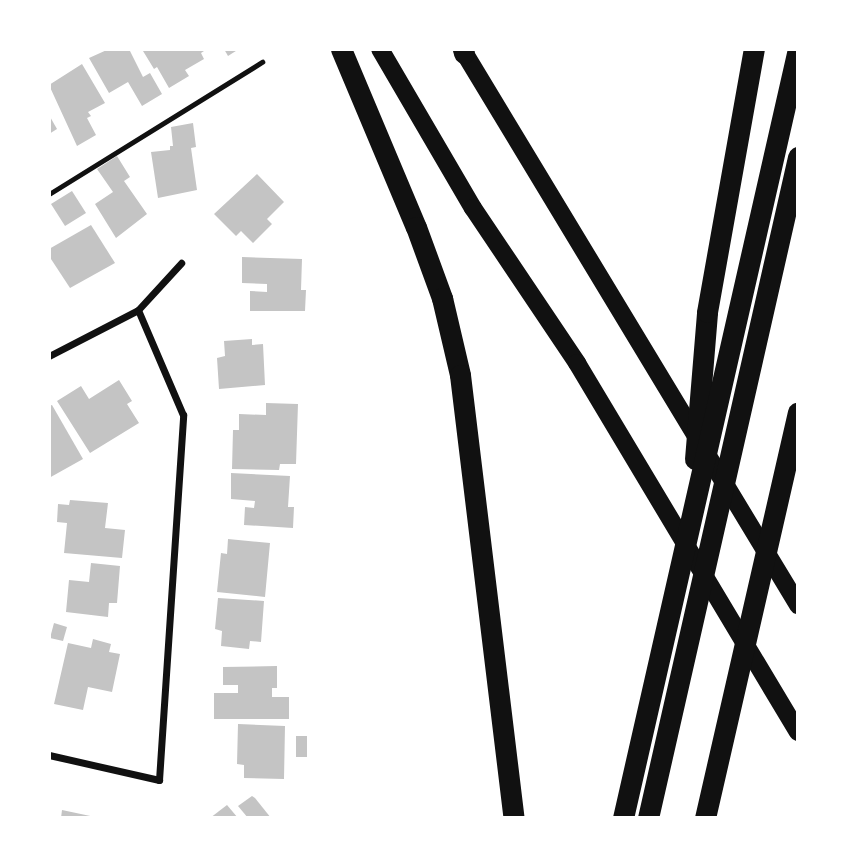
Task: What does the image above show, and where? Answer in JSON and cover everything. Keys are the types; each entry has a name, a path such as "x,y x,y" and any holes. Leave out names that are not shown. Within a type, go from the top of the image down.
{"highway":[{"path":"341,49 416,227 442,298 460,375 514,818"},
{"path":"688,538 707,312 754,49"},
{"path":"623,818 798,49"},
{"path":"648,818 798,157"},
{"path":"705,818 798,414"}],"main road":[{"path":"380,49 472,208 577,363 798,732"},
{"path":"463,50 798,606"}],"street":[{"path":"49,356 138,310 181,263"},
{"path":"49,755 159,780 183,415 138,310"}],"lane":[{"path":"49,194 262,62"}],"building":[{"path":"109,49 129,49 143,77 150,73 162,94 142,106 128,82 109,93 89,58"},
{"path":"207,49 201,53 204,59 185,70 189,76 169,88 157,67 154,69 143,51"},
{"path":"224,49 239,49 228,56"},
{"path":"82,64 105,103 88,112 91,116 87,118 96,135 77,146 49,85"},
{"path":"49,115 57,129 49,134"},
{"path":"193,123 196,147 191,148 197,190 158,198 151,152 170,150 170,146 173,146 171,127"},
{"path":"117,156 130,177 124,181 147,214 116,238 95,204 113,192 97,169"},
{"path":"257,174 284,202 267,219 272,224 253,243 241,231 236,236 214,214"},
{"path":"72,191 86,213 65,226 51,204"},
{"path":"91,225 115,263 70,288 49,256 49,249"},
{"path":"242,257 302,259 301,290 306,290 305,311 250,311 250,291 267,292 267,284 242,283"},
{"path":"252,339 252,345 263,344 265,385 219,389 217,358 225,356 224,341"},
{"path":"119,380 132,401 127,404 139,423 90,453 57,401 81,386 89,399"},
{"path":"266,403 298,404 296,464 280,464 279,470 232,469 233,430 239,430 239,414 266,415"},
{"path":"52,405 83,459 49,478 49,406"},
{"path":"231,473 290,476 288,507 294,507 293,528 244,525 245,507 254,508 255,501 231,499"},
{"path":"70,500 108,503 105,528 125,530 122,558 64,553 67,523 57,522 58,504 69,505"},
{"path":"228,539 270,543 265,597 217,592 221,553 227,554"},
{"path":"91,563 120,566 117,603 109,603 108,617 66,612 69,580 89,582"},
{"path":"218,598 264,601 261,642 250,641 249,649 221,646 222,631 215,629"},
{"path":"54,623 67,627 63,641 50,638"},
{"path":"93,639 111,644 109,652 120,654 112,692 88,687 83,710 54,704 68,643 91,648"},
{"path":"277,666 277,688 272,688 272,697 289,697 289,719 214,719 214,693 238,693 238,685 223,685 223,667"},
{"path":"238,724 285,726 284,779 244,778 244,765 237,764"},
{"path":"296,736 307,736 307,757 296,757"},
{"path":"252,796 271,818 248,818 238,806"},
{"path":"227,805 238,818 210,818"},
{"path":"62,810 95,817 95,818 61,818"}]}
